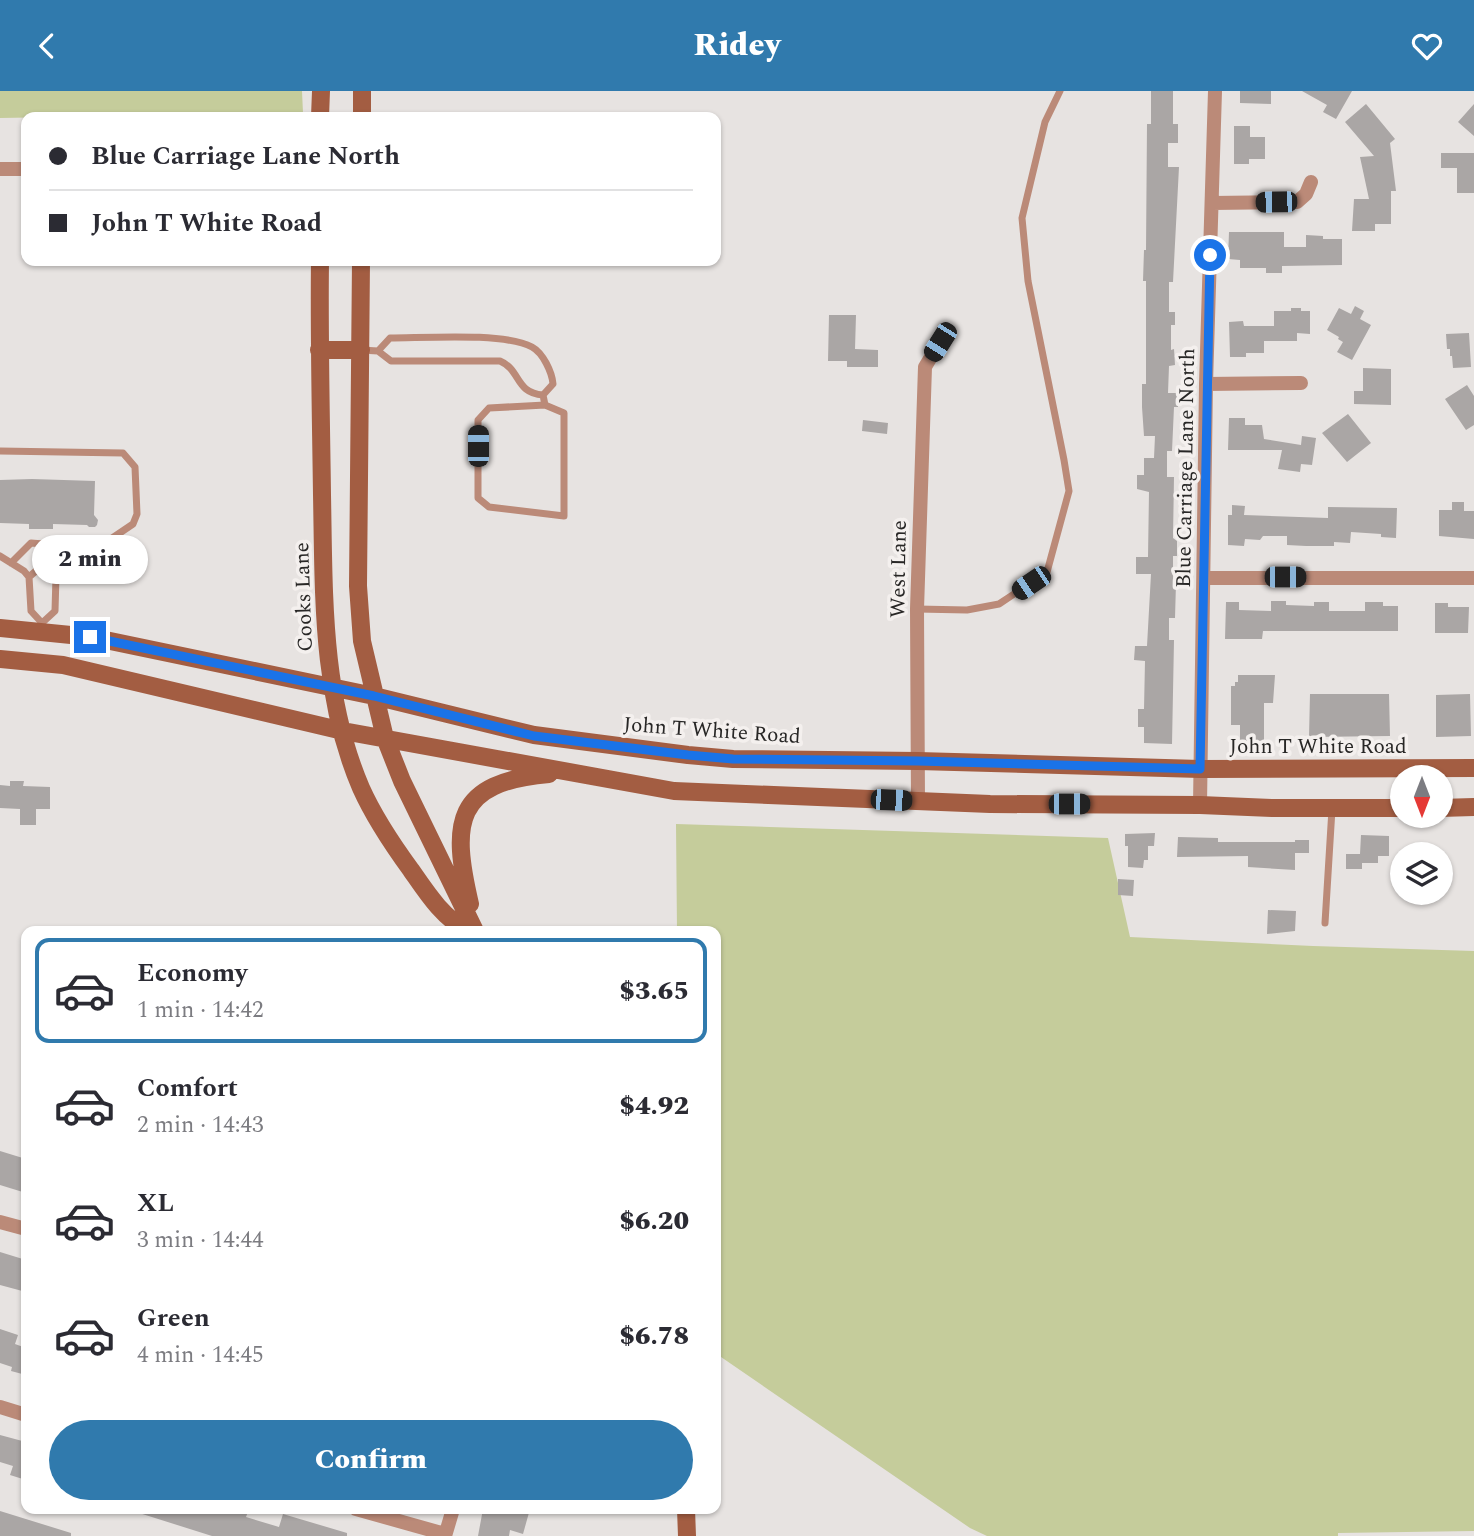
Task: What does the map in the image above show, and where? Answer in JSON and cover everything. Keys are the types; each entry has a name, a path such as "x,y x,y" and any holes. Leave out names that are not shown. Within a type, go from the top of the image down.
{"main road":[{"path":"320,112 321,91"},
{"path":"362,91 362,112"},
{"name":"Cooks Lane","path":"320,266 324,608 331,688 361,787 387,837 436,905 459,926"},
{"path":"362,266 370,350 358,586 362,641 385,738 402,781 473,926"},
{"path":"319,350 370,350"},
{"name":"John T White Road","path":"0,628 41,627 374,696 534,736 688,755 733,759 1200,769 1474,768"},
{"path":"0,659 63,665 343,731 674,791 990,804 1390,808"},
{"path":"474,926 461,864 460,831 467,809 488,789 507,780 572,772"},
{"path":"1453,808 1474,807"},
{"path":"686,1514 687,1536"}],"street":[{"name":"Blue Carriage Lane North","path":"1200,805 1206,384 1215,91"},
{"path":"0,169 21,169"},
{"path":"1212,203 1297,202 1306,194 1311,182"},
{"name":"West Lane","path":"918,801 917,609 925,367 940,342"},
{"path":"1206,384 1301,383"},
{"path":"1204,577 1474,577"},
{"path":"0,1222 21,1228"},
{"path":"0,1407 21,1413"},
{"path":"373,1514 445,1535 451,1514"}],"lane":[{"path":"917,609 967,610 999,604 1047,572 1051,559 1069,491 1028,281 1022,218 1045,122 1060,91"},
{"path":"370,350 390,338 505,338 534,348 552,372 553,384 543,395"},
{"path":"370,350 391,361 500,361 507,364 523,388 533,394 543,395"},
{"path":"543,395 545,405"},
{"path":"545,405 564,413 564,516 489,507 478,498 478,420 489,408 545,405"},
{"path":"0,451 123,453 135,467 138,514 133,524 56,576"},
{"path":"11,563 32,543 56,545 76,563"},
{"path":"0,556 29,577 31,611 41,627 55,611 56,576"},
{"path":"29,577 37,570 49,570 56,576"},
{"path":"1325,923 1332,809"}],"green space":[{"path":"0,91 302,91 303,112 21,112 21,118 0,118"},
{"path":"676,824 1108,838 1130,937 1474,951 1474,1531 1338,1533 1338,1536 987,1536 970,1528 721,1357 721,926 677,926"}],"building":[{"path":"1151,91 1173,91 1173,124 1178,124 1178,143 1168,143 1168,167 1179,167 1173,282 1169,282 1169,312 1175,312 1175,325 1171,325 1171,350 1174,349 1175,365 1169,366 1168,393 1178,393 1178,407 1174,407 1172,451 1167,451 1167,477 1174,477 1173,538 1177,541 1177,556 1173,556 1173,583 1176,583 1175,618 1169,618 1169,640 1174,640 1172,744 1144,743 1144,727 1138,727 1138,709 1144,709 1145,661 1134,660 1135,646 1147,646 1151,574 1136,574 1136,557 1148,557 1149,492 1137,489 1137,475 1144,475 1144,458 1154,458 1155,436 1144,436 1142,407 1142,384 1146,384 1146,281 1143,281 1146,250 1147,124 1151,124"},
{"path":"1240,91 1271,91 1271,104 1240,103"},
{"path":"1302,91 1352,91 1336,119 1323,112 1327,105"},
{"path":"1366,104 1395,139 1390,143 1396,191 1391,191 1391,224 1375,224 1375,231 1352,231 1354,199 1369,199 1360,157 1374,156 1345,122"},
{"path":"1474,104 1474,136 1458,122"},
{"path":"1234,126 1250,126 1250,137 1265,137 1265,159 1249,159 1249,164 1234,164"},
{"path":"1441,153 1474,153 1474,193 1457,193 1457,168 1441,168"},
{"path":"1229,232 1284,232 1284,247 1306,247 1306,235 1342,239 1342,265 1282,266 1282,273 1266,273 1266,268 1240,268 1240,260 1228,259"},
{"path":"1355,306 1364,311 1360,319 1371,325 1352,360 1337,352 1343,342 1327,330 1339,308 1351,314"},
{"path":"1291,308 1310,311 1310,334 1297,333 1297,341 1264,341 1264,353 1246,353 1246,357 1230,357 1229,322 1243,321 1244,326 1274,326 1274,311 1291,311"},
{"path":"829,315 856,315 855,349 878,350 878,367 847,367 847,361 828,361"},
{"path":"1469,333 1471,367 1453,368 1446,334"},
{"path":"1363,368 1391,369 1391,405 1354,404 1354,391 1363,391"},
{"path":"1467,385 1474,396 1474,425 1466,430 1445,399"},
{"path":"1348,414 1371,443 1347,462 1322,433"},
{"path":"1229,418 1245,418 1245,425 1262,425 1264,439 1301,445 1302,436 1316,438 1312,465 1301,464 1300,472 1278,469 1282,450 1228,450"},
{"path":"863,420 888,423 887,434 862,431"},
{"path":"0,480 95,481 94,515 98,520 97,525 89,527 53,524 53,529 29,529 29,524 0,523"},
{"path":"1452,502 1464,502 1464,511 1474,511 1474,539 1439,536 1439,510 1452,510"},
{"path":"1232,505 1245,506 1244,515 1328,518 1328,507 1397,508 1396,538 1351,532 1350,543 1334,542 1334,546 1287,545 1287,536 1263,536 1260,540 1245,539 1244,546 1228,545 1228,515 1232,515"},
{"path":"1271,601 1286,601 1286,605 1314,606 1314,602 1329,602 1329,611 1365,611 1365,602 1383,602 1383,606 1398,606 1398,631 1263,631 1262,639 1225,639 1226,602 1239,602 1239,610 1271,611"},
{"path":"1435,603 1448,603 1448,607 1469,607 1468,633 1435,633"},
{"path":"1238,675 1275,675 1273,703 1264,703 1264,743 1240,743 1240,725 1231,725 1231,686 1238,682"},
{"path":"1310,694 1389,694 1390,736 1309,737"},
{"path":"1470,694 1471,736 1436,737 1436,695"},
{"path":"10,781 24,781 23,786 50,787 50,809 36,809 36,825 20,825 20,809 0,808 0,785 10,786"},
{"path":"1155,833 1154,846 1148,846 1148,860 1144,860 1143,868 1128,867 1125,834"},
{"path":"1361,835 1389,836 1389,856 1378,856 1378,863 1362,863 1362,869 1346,869 1346,854 1360,854"},
{"path":"1178,837 1218,838 1218,842 1309,840 1309,853 1295,853 1295,870 1248,867 1248,856 1177,857"},
{"path":"1118,879 1134,880 1133,896 1118,895"},
{"path":"1268,910 1296,911 1295,931 1267,934"},
{"path":"0,1151 21,1157 21,1191 0,1185"},
{"path":"0,1252 21,1258 21,1291 0,1285"},
{"path":"0,1329 18,1335 15,1344 21,1346 21,1374 11,1371 12,1367 0,1363"},
{"path":"0,1435 21,1441 21,1478 10,1475 13,1466 0,1462"},
{"path":"0,1511 71,1533 71,1536 0,1536"},
{"path":"142,1514 247,1514 246,1517 279,1527 283,1514 347,1533 347,1536 212,1536"},
{"path":"482,1514 529,1514 523,1534 510,1530 509,1536 478,1536"}],"route":[{"path":"90,637 374,696 534,736 688,755 733,759 1200,769 1210,255"}]}
